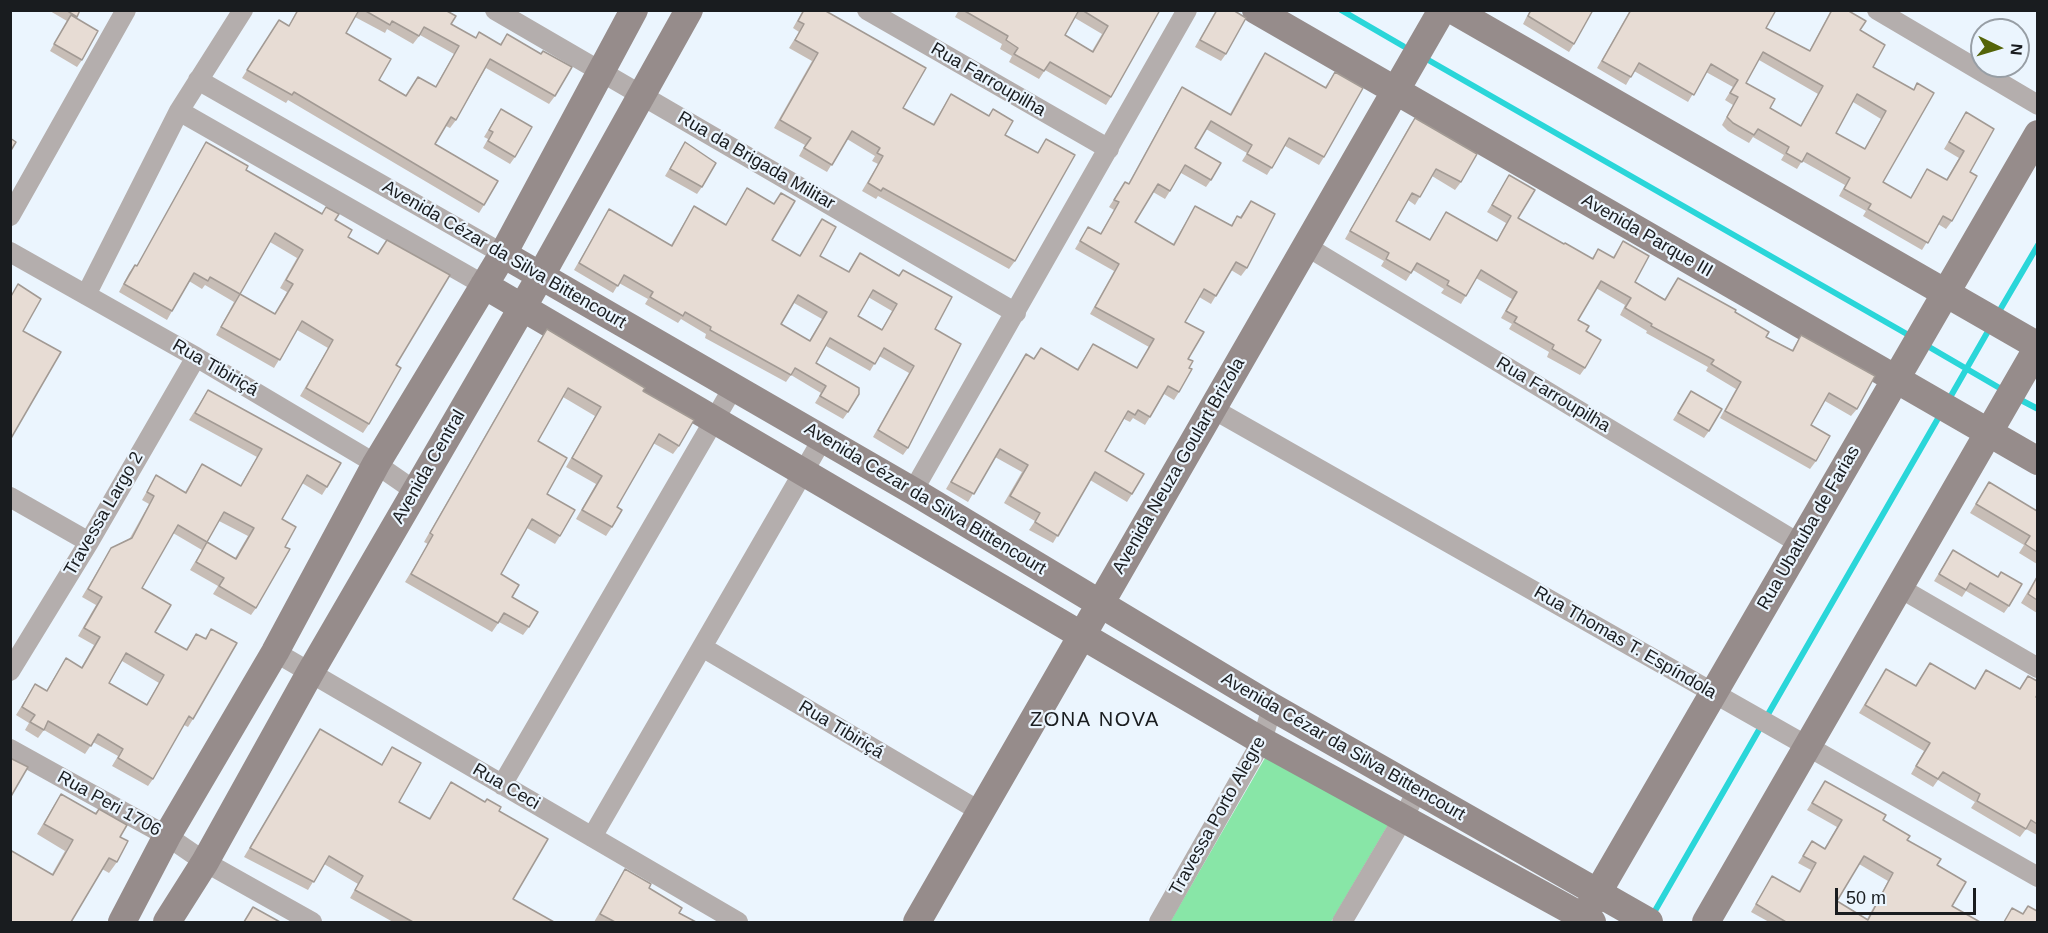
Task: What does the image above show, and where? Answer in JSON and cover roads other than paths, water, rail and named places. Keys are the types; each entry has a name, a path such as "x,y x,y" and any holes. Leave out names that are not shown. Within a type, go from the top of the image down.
{"street":[{"path":"10,216 126,10"},
{"path":"86,295 179,111 243,10"},
{"name":"Rua da Brigada Militar","path":"495,10 1016,313"},
{"path":"122,922 167,836 274,652 376,464 503,254 599,71 634,10"},
{"name":"Avenida Central","path":"167,922 205,862 310,673 540,277 689,10"},
{"name":"Rua Farroupilha","path":"867,10 1109,149"},
{"path":"913,490 1187,10"},
{"name":"Avenida Parque III","path":"1256,10 1959,416 1996,420 2037,461"},
{"name":"Avenida Neuza Goulart Brizola","path":"917,922 1442,10"},
{"path":"1453,10 1947,304 2011,332 2034,353 1706,922"},
{"path":"1877,10 2037,105"},
{"name":"Avenida Cézar da Silva Bittencourt","path":"198,80 734,386 913,490 1272,707 1418,788 1593,912"},
{"name":"Avenida Cézar da Silva Bittencourt","path":"179,111 484,285 1262,741 1404,817 1593,912 1649,922"},
{"name":"Rua Ubatuba de Farias","path":"1593,912 1723,699 1800,544 1911,349 1947,304 2037,134"},
{"name":"Rua Farroupilha","path":"1306,246 1800,544"},
{"name":"Rua Tibiriçá","path":"10,252 196,357 376,464 415,491"},
{"name":"Travessa Largo 2","path":"10,671 89,542 196,357"},
{"path":"502,785 734,386"},
{"name":"Rua Thomas T. Espíndola","path":"1213,409 2037,877"},
{"path":"592,837 823,438"},
{"path":"10,497 89,542"},
{"path":"1899,588 2037,668"},
{"name":"Rua Tibiriçá","path":"702,647 981,812"},
{"name":"Rua Ceci","path":"274,652 738,922"},
{"name":"Travessa Porto Alegre","path":"1159,922 1262,741 1272,707"},
{"name":"Rua Peri 1706","path":"10,749 167,836 205,862 312,922"},
{"path":"1342,922 1404,817 1418,788"}],"waterway":[{"path":"1341,10 1403,46"},
{"path":"1430,61 1912,337"},
{"path":"1997,315 2038,245"},
{"path":"1948,401 1991,326"},
{"path":"1924,344 2003,390"},
{"path":"2017,398 2038,409"},
{"path":"1652,916 1940,415"}],"district":[{"name":"ZONA NOVA","path":"1095,720"}]}
